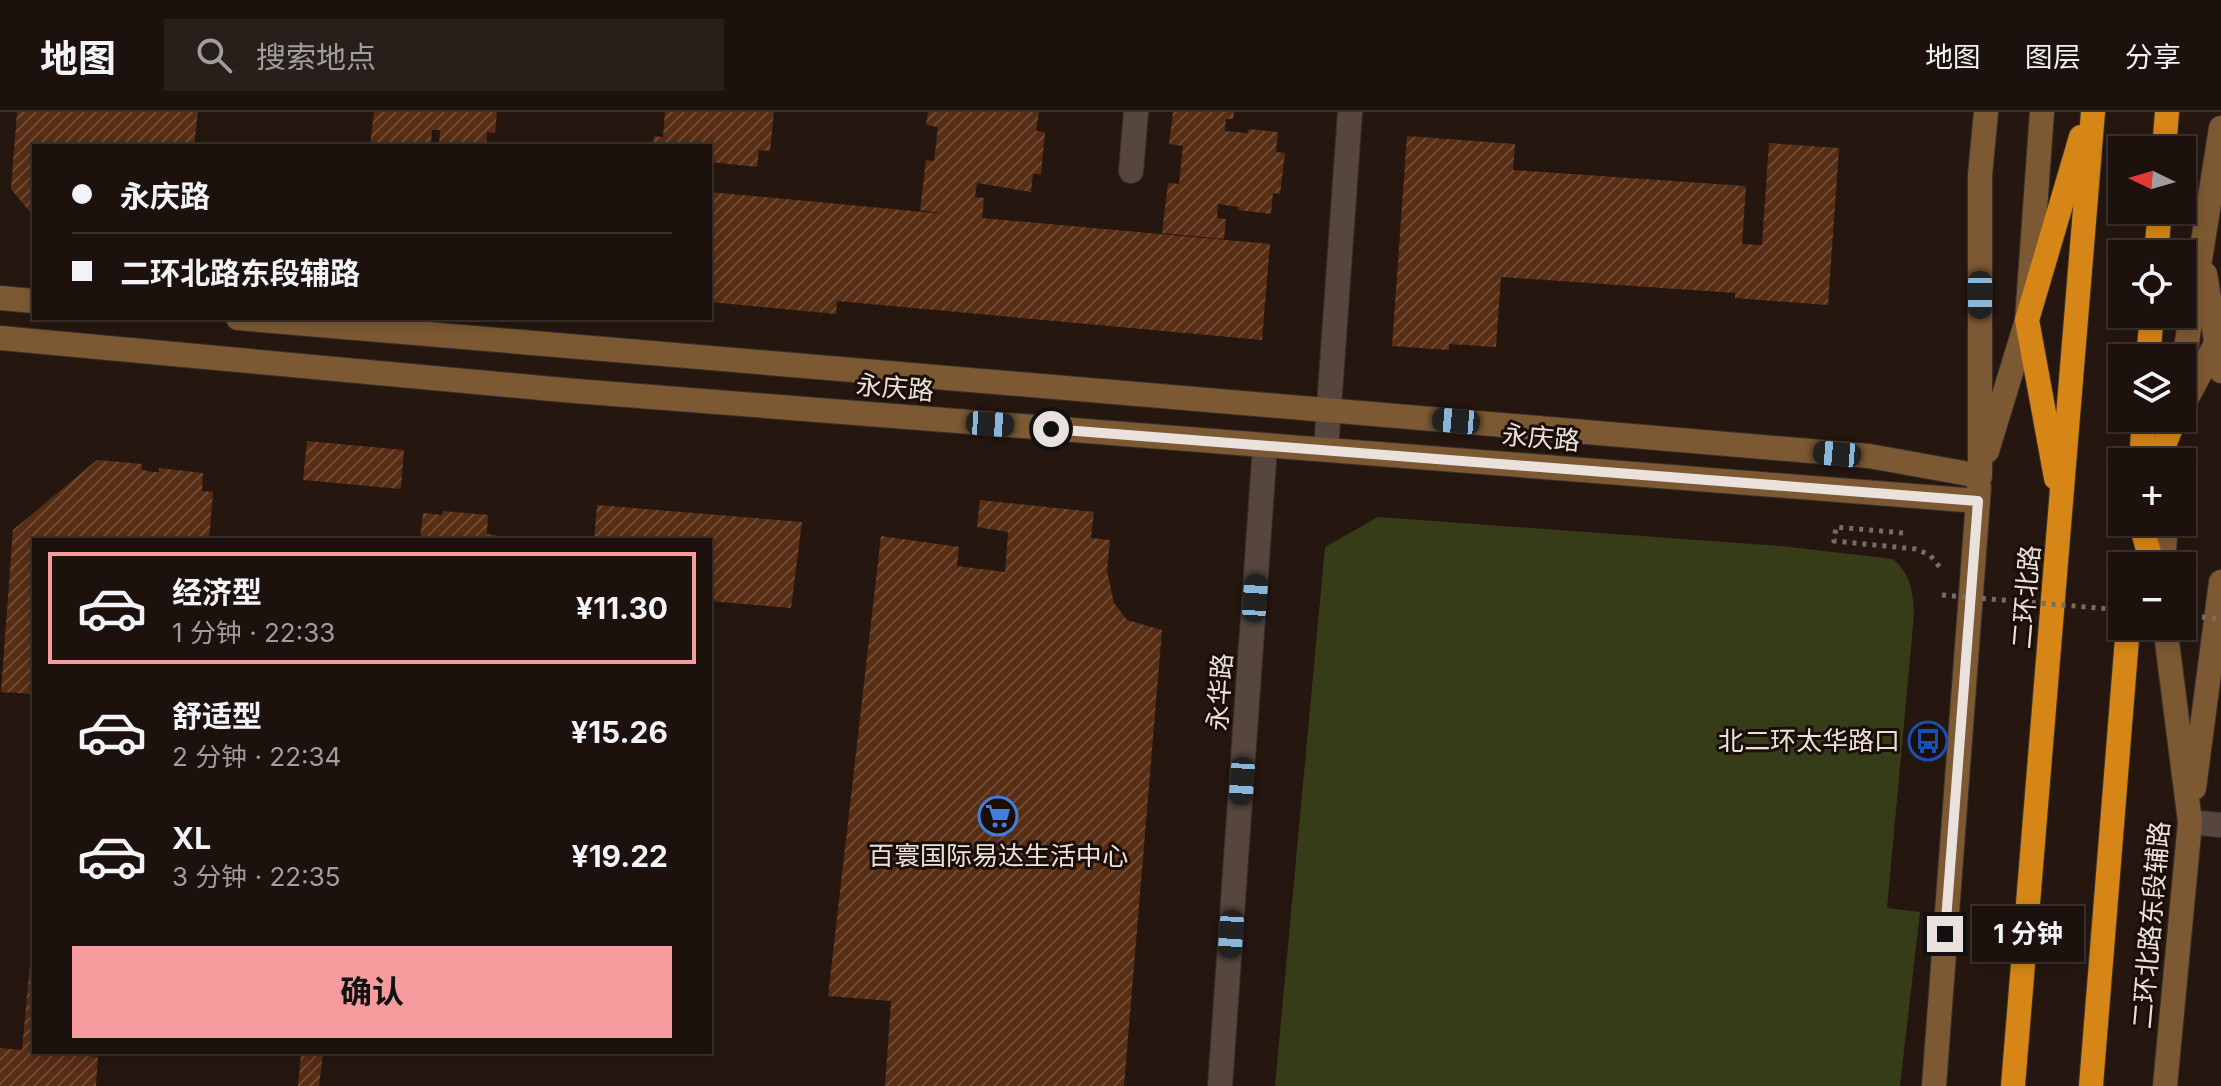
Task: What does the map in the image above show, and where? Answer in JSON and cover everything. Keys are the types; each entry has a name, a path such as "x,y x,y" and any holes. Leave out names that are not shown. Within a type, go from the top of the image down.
{"highway":[{"path":"2061,509 2027,320 2091,112"},
{"name":"二环北路","path":"2013,1086 2091,112"},
{"path":"2165,136 2167,112"},
{"path":"2091,1086 2127,640"}],"street":[{"path":"1131,171 1136,112"},
{"path":"1326,449 1350,112"},
{"path":"1934,1086 1980,476 1980,175 1986,112"},
{"path":"1980,476 2027,320 2042,112"},
{"path":"2187,344 2221,128"},
{"path":"2202,251 2219,338 2221,371"},
{"path":"0,298 32,301"},
{"name":"永庆路","path":"262,320 1869,456 1980,476"},
{"name":"永庆路","path":"0,338 563,390 1978,501"},
{"path":"2196,381 2219,338"},
{"name":"永华路","path":"1220,1086 1265,446"},
{"path":"2221,582 2190,822 2221,825"},
{"name":"二环北路东段辅路","path":"2165,1086 2190,822 2167,640"}],"path":[{"path":"1903,533 1836,527 1834,541 1916,549 1930,555 1945,577"},
{"path":"1943,586 1942,595 2108,609"},
{"path":"2196,616 2221,619"}],"green space":[{"path":"1378,517 1781,546 1893,559 1899,565 1910,584 1914,615 1887,908 1920,912 1900,1086 1275,1086 1325,547"}],"building":[{"path":"17,112 198,112 194,144 32,144 32,215 11,189"},
{"path":"374,112 497,112 495,133 487,132 486,144 439,144 440,130 432,130 431,144 370,144"},
{"path":"665,112 774,112 770,151 759,150 757,167 712,162 712,144 653,144 654,136 663,137"},
{"path":"928,112 1039,112 1036,131 1045,132 1041,174 1033,174 1031,192 977,183 975,197 984,198 982,218 1270,244 1262,340 837,301 836,314 712,302 712,192 945,214 920,210 926,160 934,161 938,127 926,125"},
{"path":"1173,112 1234,112 1233,119 1226,119 1225,131 1248,133 1249,129 1278,132 1276,152 1285,153 1280,194 1273,193 1271,214 1218,204 1217,218 1226,219 1224,239 1162,233 1168,183 1179,184 1183,146 1169,144"},
{"path":"1407,136 1515,144 1513,170 1746,186 1742,244 1762,245 1769,143 1839,148 1828,305 1735,298 1735,293 1501,277 1496,347 1449,344 1449,350 1392,346"},
{"path":"307,441 404,450 401,489 303,480"},
{"path":"97,460 142,464 142,470 153,472 159,472 159,468 203,473 202,491 213,492 209,538 32,538 32,694 1,692 13,530"},
{"name":"百寰国际易达生活中心","path":"980,500 1094,512 1091,538 1110,540 1107,571 1114,603 1127,620 1162,630 1124,1086 885,1086 891,1001 828,996 881,536 959,547 957,566 1005,572 1008,532 977,527"},
{"path":"597,505 802,522 791,608 712,601 712,538 594,538"},
{"path":"443,511 488,515 487,534 497,535 496,538 420,538 423,513 442,515"},
{"path":"32,940 32,1054 86,1054 98,1057 96,1086 0,1086 0,1048 22,1050"},
{"path":"301,1054 323,1054 319,1086 298,1086"}],"place":[{"name":"北二环太华路口","path":"1928,741"},
{"name":"百寰国际易达生活中心","path":"998,816"}],"route":[{"path":"1051,429 1978,501 1945,934"}]}
